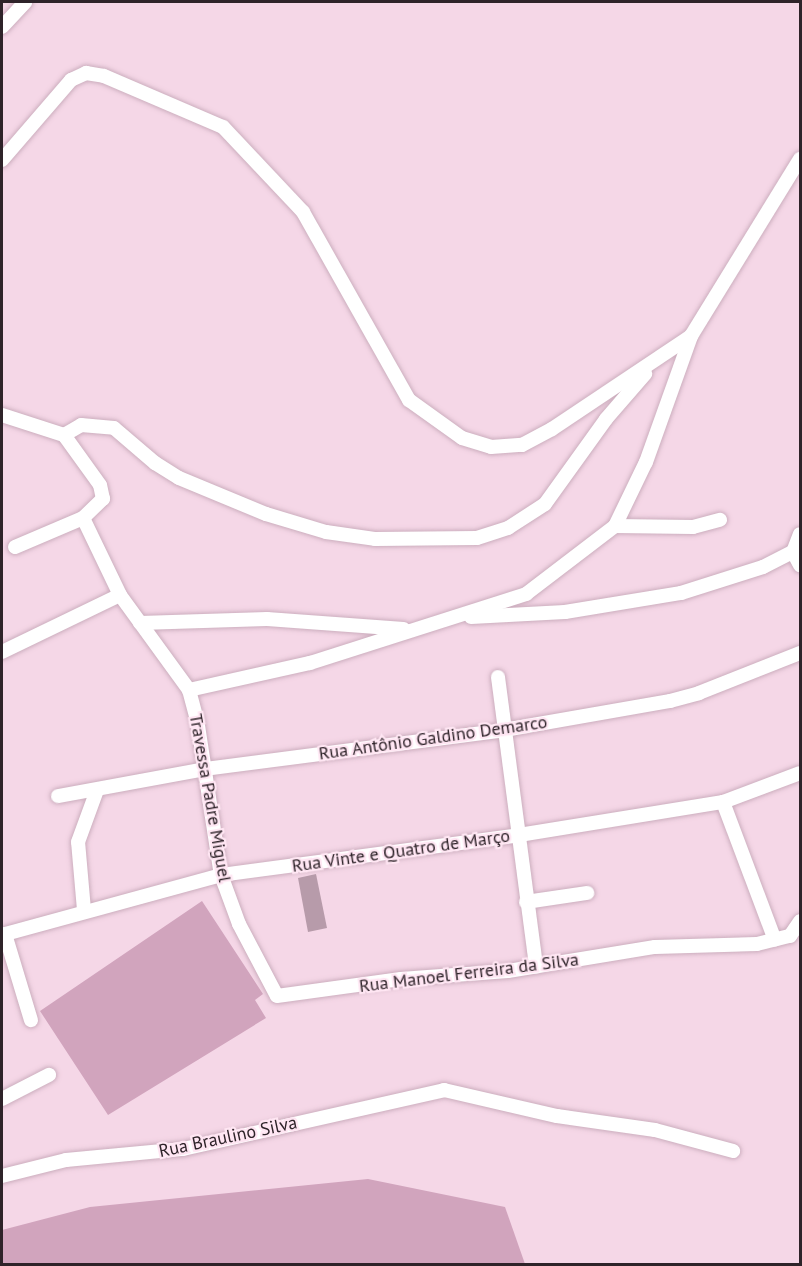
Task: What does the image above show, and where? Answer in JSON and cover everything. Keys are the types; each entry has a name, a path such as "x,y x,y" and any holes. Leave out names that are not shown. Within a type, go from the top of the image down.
{"street":[{"path":"2,27 12,7 25,2"},
{"path":"2,160 71,80 86,73 104,76 223,127 303,212 409,400 462,438 491,447 522,445 652,365 691,336"},
{"path":"189,690 310,663 454,618 535,589 615,526 646,462 691,336 801,159"},
{"path":"64,435 81,425 114,428 179,478 266,514 326,532 375,539 477,538 508,528 545,504 606,419 652,365"},
{"path":"3,412 64,435 104,494 100,504 83,518 15,548"},
{"name":"Travessa Padre Miguel","path":"83,518 120,595 189,690 205,769 221,875 239,924 272,992"},
{"path":"615,526 693,527 720,520"},
{"path":"454,618 565,612 681,593 763,567 793,552 801,534"},
{"path":"793,552 801,565"},
{"path":"2,652 120,595"},
{"path":"140,623 267,619 412,630"},
{"name":"Rua Antônio Galdino Demarco","path":"58,796 205,769 504,730 689,696 801,653"},
{"path":"498,677 536,967"},
{"name":"Rua Vinte e Quatro de Março","path":"3,935 84,910 221,875 519,835 723,802 801,773"},
{"path":"84,910 78,842 97,790"},
{"path":"723,802 776,940"},
{"path":"526,902 587,893"},
{"name":"Rua Manoel Ferreira da Silva","path":"272,992 285,996 401,979 536,967 656,946 757,944 793,935 801,921"},
{"path":"3,935 31,1020"},
{"path":"2,1099 49,1075"},
{"name":"Rua Braulino Silva","path":"2,1176 66,1160 183,1149 453,1090 490,1102 629,1125 733,1151"}],"shaded area":[{"path":"202,901 263,994 255,1000 266,1018 108,1115 40,1011"},
{"path":"368,1179 505,1207 525,1264 2,1264 2,1230 90,1207"}],"building":[{"path":"316,874 327,928 308,932 298,878"}]}
